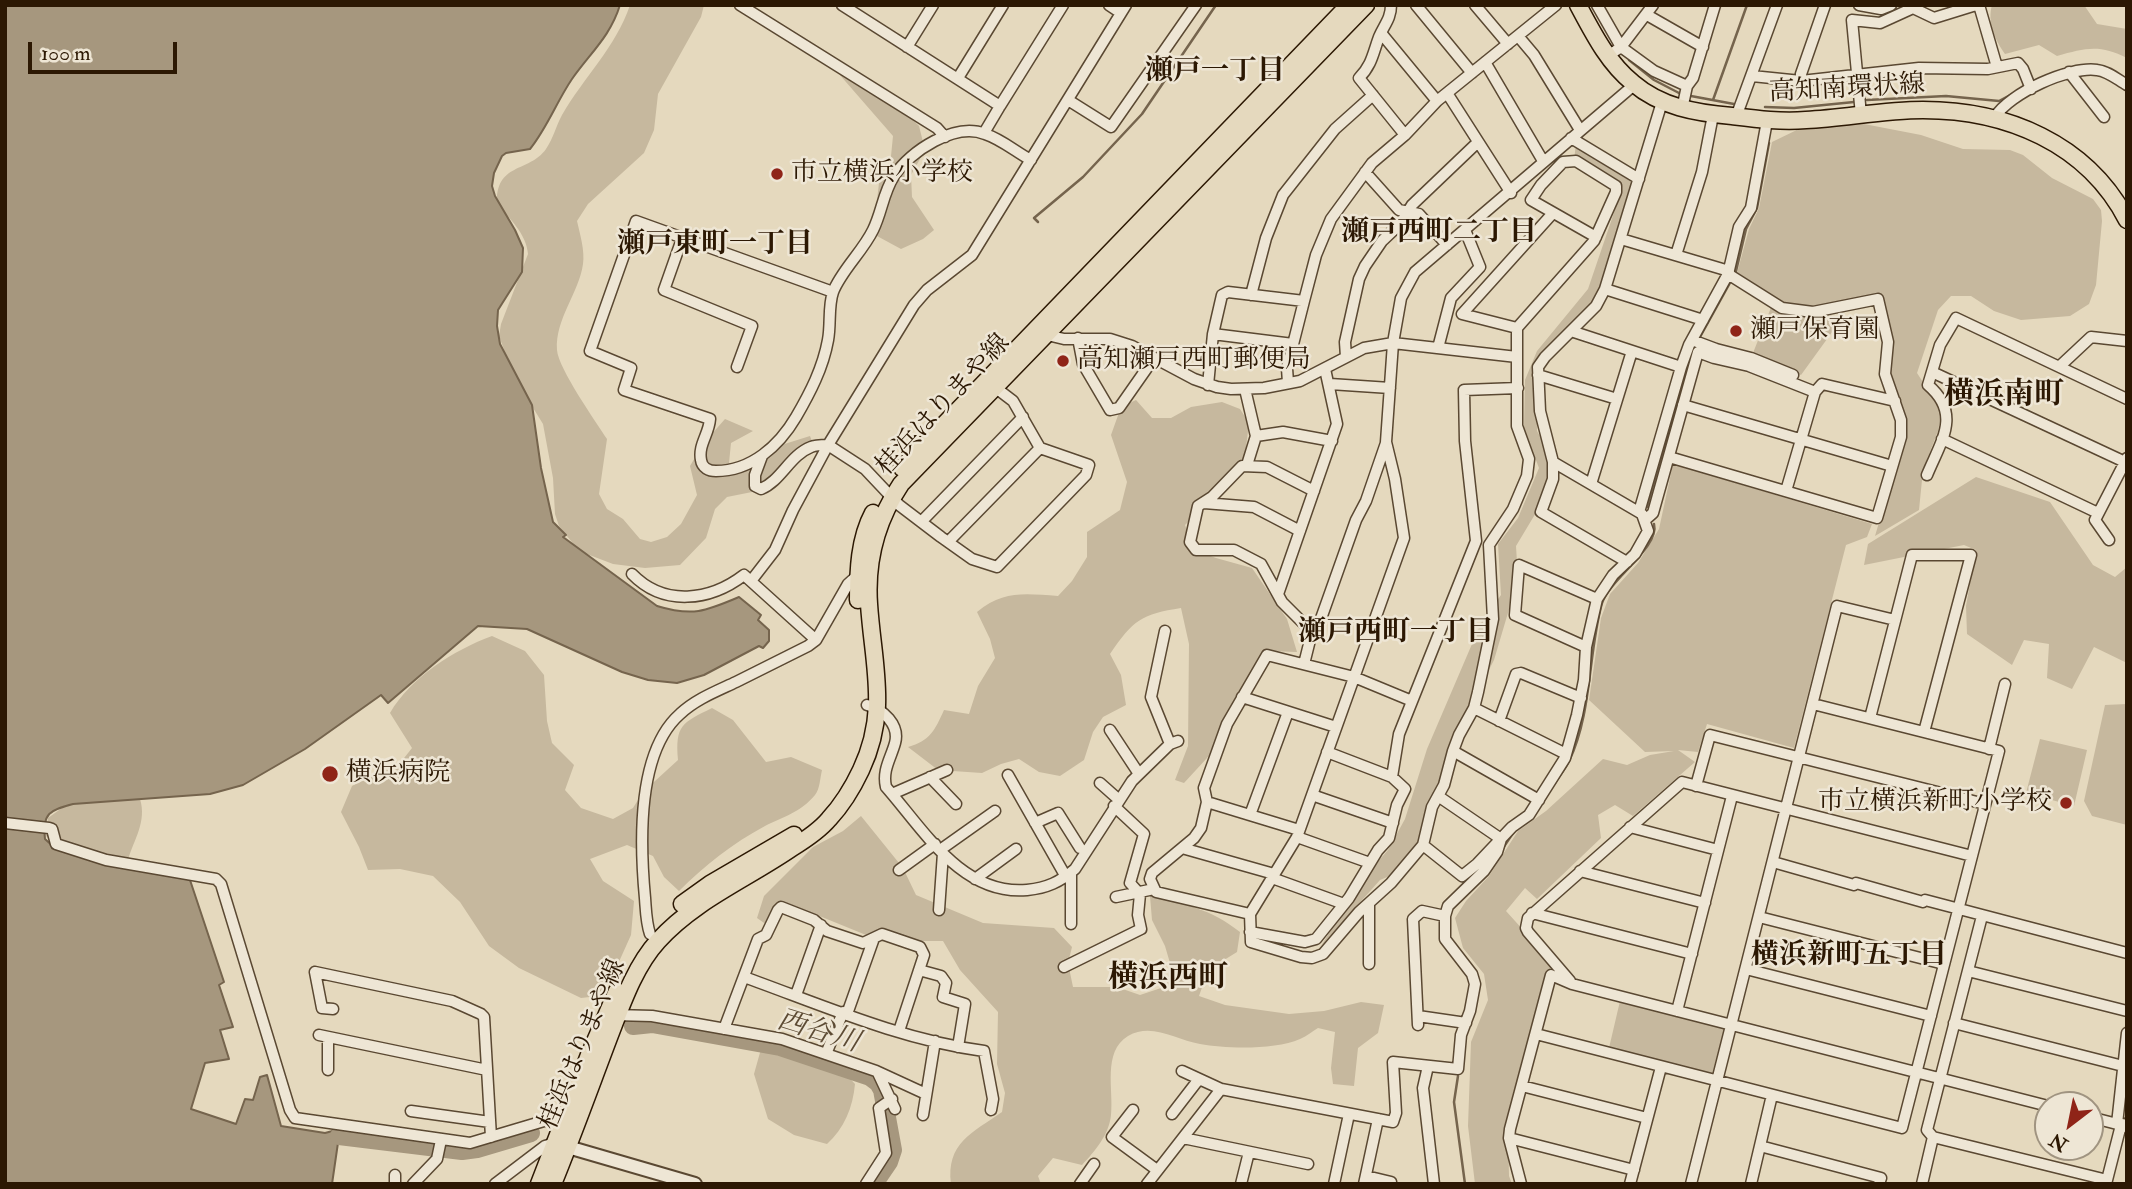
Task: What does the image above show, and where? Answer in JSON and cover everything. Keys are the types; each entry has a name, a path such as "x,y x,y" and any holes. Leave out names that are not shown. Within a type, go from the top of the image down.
{"main road":[{"name":"桂浜はりまや線","path":"1039,333 1349,5"},
{"name":"桂浜はりまや線","path":"612,1015 656,943 666,933 693,909 780,857 829,820 848,795 862,769 875,727 858,604 861,548 869,519 916,451 990,383 1366,5"},
{"name":"高知南環状線","path":"1578,5 1615,52 1634,85 1662,102 1713,115 1767,121 1920,110 1995,117 2029,128 2066,149 2106,189 2127,220"},
{"name":"桂浜はりまや線","path":"553,1184 562,1145 627,971 650,934 686,901 710,884 769,850 819,815 838,791 852,766 872,707 877,664 869,604 869,572 888,494"},
{"name":"桂浜はりまや線","path":"539,1184 562,1145"}],"street":[{"path":"740,5 937,128 945,137"},
{"path":"842,5 1000,106"},
{"path":"906,47 933,5"},
{"path":"958,78 1003,5"},
{"path":"984,133 1063,5"},
{"path":"751,581 775,550 828,444 914,305 928,290 972,255 1124,9 1109,5"},
{"path":"1068,100 1111,127 1196,5"},
{"path":"1391,5 1390,19 1381,33 1369,69 1359,78 1405,135"},
{"path":"1416,5 1472,73"},
{"path":"1475,5 1508,44"},
{"path":"1288,383 1287,368 1316,255 1331,219 1372,163 1405,135 1437,101 1556,5"},
{"path":"1597,5 1615,52 1687,86"},
{"path":"1615,52 1653,5"},
{"path":"1682,109 1687,86 1693,78 1715,5"},
{"path":"1736,117 1777,5"},
{"path":"1801,81 1801,74 1825,5"},
{"path":"1867,6 1881,9 1891,5"},
{"path":"1861,115 1852,20 1880,23 1913,8 1934,18 1977,5 1997,68"},
{"path":"1647,15 1703,47"},
{"path":"1381,33 1437,101"},
{"path":"1518,36 1534,55 1580,130"},
{"path":"1485,62 1543,162"},
{"path":"1752,76 1801,81 1919,68 1997,68 2018,63 2031,89"},
{"path":"1995,117 2000,109 2031,89 2069,72 2101,70 2127,85"},
{"path":"2069,72 2104,117"},
{"path":"1304,664 1312,632 1318,627 1386,443 1393,343 1401,298 1408,283 1415,272 1511,193 1543,162 1634,85"},
{"path":"1447,93 1511,193"},
{"path":"1251,295 1266,239 1283,195 1335,130 1373,95"},
{"path":"1627,562 1541,512 1553,479 1553,462 1540,411 1538,375 1540,362 1596,306 1605,289 1662,102"},
{"path":"1676,255 1702,172 1713,115"},
{"path":"1642,516 1681,367 1692,340 1729,272 1740,227 1751,208 1767,121"},
{"path":"833,292 636,221 590,351 631,368 624,390 710,419 700,458 708,470 729,470 750,464 762,456 794,421 816,381 829,337 833,292 874,230 883,197 895,175 912,156 945,137 961,132 984,133 1031,160"},
{"path":"1571,138 1639,179"},
{"path":"1346,357 1345,342 1359,279 1365,266 1382,241 1401,223 1412,205 1478,142"},
{"path":"1386,443 1395,479 1404,538 1298,834 1250,914 1251,942 1301,957 1312,958 1328,950 1423,845 1429,829 1432,807 1444,785 1459,735 1474,708 1493,619 1489,545 1513,509 1527,476 1529,459 1517,426 1517,328 1596,237 1616,192 1616,186 1576,161 1563,162 1531,200 1596,237"},
{"path":"1365,172 1399,210 1419,214 1447,245"},
{"path":"1517,328 1462,314 1553,213"},
{"path":"1438,348 1451,298 1480,267 1465,230"},
{"path":"682,239 664,290 752,326 737,367"},
{"path":"1621,239 1729,272 1782,309 1813,312 1878,299 1888,342 1885,374 1901,420 1901,437 1877,518 1669,457"},
{"path":"1605,289 1703,320"},
{"path":"1208,385 1213,334 1222,295 1228,292 1304,301"},
{"path":"1927,475 1947,423 1943,400 1928,384 1940,345 1956,318 2127,399"},
{"path":"1571,331 1681,367"},
{"path":"1039,333 1064,339 1110,339 1132,346 1208,385 1245,389 1288,383 1325,369 1364,348 1393,343 1517,357"},
{"path":"1213,334 1293,344"},
{"path":"2060,366 2091,337 2127,341"},
{"path":"1078,338 1083,364 1110,410 1119,408 1154,358"},
{"path":"1692,340 1751,358 1793,375"},
{"path":"1591,484 1632,351"},
{"path":"1642,516 1653,513 1698,352 1749,366 1815,392"},
{"path":"1278,594 1337,424 1325,369"},
{"path":"1932,372 2126,460 2095,520 2109,540"},
{"path":"1538,375 1617,399"},
{"path":"762,456 755,475 755,486 761,489 769,485 811,446 828,444 865,470 888,494 972,559 997,567 1086,475 1089,465 1040,448 1013,401 990,383"},
{"path":"1329,384 1390,388"},
{"path":"1786,491 1815,392 1822,384 1895,401"},
{"path":"1392,777 1399,734 1476,541 1465,441 1464,390 1518,388"},
{"path":"1245,389 1256,436 1247,466"},
{"path":"1683,405 1892,466"},
{"path":"922,521 1023,417"},
{"path":"1256,436 1283,432 1332,441"},
{"path":"1942,439 2098,513"},
{"path":"948,541 1040,448"},
{"path":"1423,845 1462,876 1523,817 1529,815 1566,754 1581,698 1586,647 1597,599 1613,575 1635,554 1648,531 1642,516 1553,462"},
{"path":"1312,632 1282,602 1264,567 1242,552 1196,550 1189,542 1198,506 1242,466 1268,467 1314,491"},
{"path":"1204,503 1254,507 1300,531"},
{"path":"1476,541 1489,545"},
{"path":"1870,718 1912,555 1971,555 1924,732"},
{"path":"1586,647 1515,615 1519,565 1597,599"},
{"path":"632,574 642,584 672,597 699,597 730,586 744,575 816,640"},
{"path":"650,934 646,923 642,873 642,811 648,777 670,726 680,714 705,696 816,640 848,584 858,575"},
{"path":"1691,1184 1837,606 1895,620"},
{"path":"872,707 889,719 896,734 884,779 886,787 939,849 975,879 1007,890 1056,884 1068,875 1116,802 1139,774 1174,742 1151,697 1166,631"},
{"path":"1154,890 1150,879 1152,873 1201,828 1206,802 1204,788 1227,724 1267,654 1354,677 1412,701"},
{"path":"1499,721 1516,674 1521,673 1581,698"},
{"path":"1989,749 2005,684"},
{"path":"1242,697 1336,727"},
{"path":"1536,1034 1902,1128 1998,751 1814,704"},
{"path":"1474,708 1566,754"},
{"path":"1250,815 1288,712"},
{"path":"1110,730 1139,774"},
{"path":"1696,786 1710,735 1985,804"},
{"path":"1453,751 1539,800"},
{"path":"1250,932 1311,942 1319,936 1344,904 1389,838 1397,805 1405,789 1392,777 1327,752"},
{"path":"892,794 947,770"},
{"path":"1008,775 1068,875 1071,923"},
{"path":"930,778 956,804"},
{"path":"1572,984 1528,932 1526,922 1532,913 1682,782 1972,856"},
{"path":"1064,967 1141,929 1138,915 1140,894 1130,883 1144,834 1100,783"},
{"path":"1312,795 1393,823"},
{"path":"1438,796 1501,839"},
{"path":"1677,1011 1732,796"},
{"path":"1206,802 1250,815 1370,863"},
{"path":"899,870 939,849 995,811"},
{"path":"1035,823 1058,813 1080,848"},
{"path":"5,822 52,829 57,844 106,860 216,879 221,884 290,1111 295,1118 470,1143 554,1118 571,1121"},
{"path":"1630,827 1718,850"},
{"path":"1182,1070 1221,1089 1394,1122 1396,1113 1393,1062 1458,1069 1461,1035 1475,984 1472,974 1445,939 1445,916 1448,906 1483,871 1497,852 1501,839"},
{"path":"1182,848 1273,876 1344,904"},
{"path":"939,849 939,910"},
{"path":"975,879 1016,849"},
{"path":"1773,862 1842,882 1856,883 2127,953"},
{"path":"1580,871 1705,903"},
{"path":"1116,897 1154,890 1250,914"},
{"path":"1369,903 1369,964"},
{"path":"724,1029 758,939 766,935 778,909 785,908 814,920 827,931 863,943 882,934 919,947 924,955 898,1031"},
{"path":"1445,916 1422,911 1413,919 1418,1021 1466,1023"},
{"path":"1532,913 1692,954"},
{"path":"1982,916 1927,1130 1933,1137 2106,1182 2121,1125 2127,1033"},
{"path":"1759,917 1944,964"},
{"path":"796,995 821,925"},
{"path":"826,1054 874,938"},
{"path":"1746,969 1931,1016"},
{"path":"919,970 941,976 946,983 943,997 965,1004 958,1047"},
{"path":"1968,971 2127,1010"},
{"path":"333,1009 322,1009 315,972 452,1000 481,1014 484,1017 491,1137"},
{"path":"1521,1184 1509,1138 1551,975 1572,984 2034,1102"},
{"path":"744,977 898,1031 984,1051 993,1099 990,1110"},
{"path":"612,1015 652,1016 782,1039 878,1073 926,1094"},
{"path":"1954,1023 2123,1066"},
{"path":"329,1070 324,1036 487,1070"},
{"path":"923,1115 935,1041"},
{"path":"1428,1066 1423,1088 1434,1184"},
{"path":"1630,1184 1661,1067"},
{"path":"866,1184 886,1153 879,1108 893,1104 878,1073"},
{"path":"1172,1114 1199,1079"},
{"path":"1522,1086 1647,1118"},
{"path":"1147,1184 1221,1089"},
{"path":"1751,1184 1772,1096"},
{"path":"1133,1110 1112,1137 1157,1170"},
{"path":"411,1111 490,1122"},
{"path":"1334,1184 1349,1114"},
{"path":"1378,1119 1365,1180 1391,1182"},
{"path":"2104,1121 2121,1125"},
{"path":"1922,1184 1933,1137"},
{"path":"1182,1138 1308,1164"},
{"path":"1509,1138 1634,1170"},
{"path":"413,1184 437,1159 441,1140"},
{"path":"495,1184 545,1146 562,1145 695,1184"},
{"path":"1760,1146 1881,1178 1879,1184"},
{"path":"1241,1184 1248,1152"},
{"path":"1080,1184 1094,1164"}],"shaded area":[{"path":"5,5 620,5 605,35 572,79 530,149 506,153 494,173 492,186 495,196 523,248 522,272 498,310 500,344 532,405 541,468 553,522 566,535 563,537 657,606 690,612 717,606 739,597 761,615 758,620 769,630 769,641 763,648 759,646 704,675 677,683 648,680 622,672 527,629 478,626 388,703 381,695 305,749 243,785 210,794 73,804 58,808 46,818 45,839 56,849 89,851 190,880 224,982 219,985 233,1027 220,1030 229,1059 205,1063 191,1109 236,1124 245,1099 253,1100 260,1077 267,1075 281,1126 325,1133 340,1129 332,1184 5,1184"},
{"path":"630,5 704,5 701,17 658,94 654,130 644,153 588,204 577,221 583,248 583,264 563,317 557,350 570,382 607,439 599,494 607,509 623,519 640,539 651,542 667,537 681,524 697,495 690,466 703,444 725,419 753,431 731,443 729,463 742,465 775,447 810,436 813,444 799,462 770,482 752,492 727,497 715,509 706,538 680,565 645,568 613,564 579,551 559,526 543,424 514,377 499,336 501,324 528,254 521,233 497,205 501,181 514,170 539,157 546,149 562,115 617,35"},
{"path":"1992,5 2084,5 2097,24 2127,29 2127,58 2100,49 2057,56 2039,45 2005,54 1993,31"},
{"path":"839,74 901,108 919,126 925,150 911,175 912,197 934,230 923,239 901,249 877,236 880,219 876,209 879,183 890,166 893,136"},
{"path":"1864,124 1921,135 1963,149 2010,150 2023,155 2052,178 2093,199 2101,210 2102,221 2096,285 2089,304 2070,316 2021,320 1994,311 1971,296 1951,296 1938,310 1917,373 1941,415 1938,431 1923,470 1919,510 1875,536 1904,438 1887,373 1879,295 1813,311 1783,307 1737,273 1749,229 1759,208 1772,142 1803,127"},
{"path":"1576,144 1629,175 1634,197 1617,263 1593,303 1551,353 1538,377 1537,431 1556,462 1543,501 1516,546 1518,579 1494,660 1468,711 1434,797 1418,849 1399,872 1380,880 1321,946 1362,880 1388,850 1405,819 1427,749 1481,623 1501,595 1498,544 1518,518 1539,468 1524,429 1525,380 1537,351 1588,289 1620,195 1608,179 1574,160"},
{"path":"1772,305 1830,310 1835,328 1801,375 1753,353"},
{"path":"1136,400 1152,418 1171,418 1191,407 1222,402 1240,409 1249,423 1244,464 1226,489 1185,525 1194,550 1252,568 1287,619 1297,652 1267,651 1255,665 1222,722 1219,745 1184,783 1175,780 1188,746 1189,644 1181,608 1147,616 1125,633 1110,654 1121,675 1126,705 1103,717 1093,732 1084,760 1060,776 1039,772 1019,759 982,773 938,770 908,747 922,742 931,734 944,710 969,714 978,686 995,658 990,639 977,612 996,600 1015,595 1058,596 1072,581 1087,557 1087,532 1120,510 1127,482 1111,435 1121,407"},
{"path":"1673,464 1872,524 1867,537 1846,545 1794,748 1707,724 1698,752 1678,750 1695,762 1633,816 1615,805 1598,815 1601,838 1537,899 1525,888 1506,911 1552,962 1513,1094 1508,1128 1509,1176 1512,1184 1475,1184 1468,1126 1471,1042 1488,1000 1484,974 1463,948 1455,918 1466,901 1489,876 1518,831 1546,811 1603,759 1627,765 1650,755 1674,751 1645,752 1589,700 1601,618 1610,594 1638,563 1659,529"},
{"path":"1976,477 2050,502 2093,565 2115,577 2127,567 2127,663 2094,647 2072,689 2047,678 2049,644 2024,640 2012,665 1967,634 1966,606 1976,550 1964,545 1864,565 1868,544"},
{"path":"492,636 525,651 544,675 547,721 552,743 574,765 565,790 581,808 613,819 633,808 643,792 678,760 678,739 683,726 712,708 733,720 766,762 791,757 822,770 817,793 810,801 792,814 730,847 679,891 664,877 653,856 627,845 590,859 603,881 634,901 631,935 613,975 598,996 581,998 519,968 489,946 460,902 433,876 400,869 368,870 341,812 352,786 372,775 397,767 412,748 390,713 409,688 449,657"},
{"path":"2127,704 2127,825 2092,816 2084,801 2105,705"},
{"path":"2040,739 2087,750 2074,806 2026,793"},
{"path":"145,798 140,799 141,823 128,860 69,845 58,848 46,836 48,818 66,805"},
{"path":"861,816 903,868 916,895 983,923 1054,928 1072,947 1068,963 1073,987 1117,987 1140,995 1167,986 1170,963 1152,920 1150,896 1208,913 1240,932 1237,952 1208,970 1199,996 1225,1005 1289,1014 1324,1011 1361,1002 1384,1005 1378,1033 1358,1048 1354,1086 1333,1084 1331,1068 1335,1032 1318,1028 1290,1043 1237,1048 1200,1044 1155,1031 1137,1032 1120,1043 1115,1052 1111,1072 1110,1122 1101,1142 1082,1165 1053,1158 1038,1176 1041,1184 951,1184 953,1158 963,1140 1002,1112 1005,1093 997,1064 998,1012 960,970 943,941 898,941 871,937 785,902 767,925 757,918 764,896 813,847 843,831"},
{"path":"1620,1001 1725,1028 1713,1076 1609,1048"},
{"path":"761,1049 784,1049 843,1071 855,1084 847,1117 827,1144 794,1135 768,1119 754,1074"}],"waterway":[{"path":"1038,222 1034,218 1083,177 1142,114 1216,5"},
{"path":"1713,100 1747,5"},
{"path":"1629,60 1654,80 1679,93"},
{"path":"1867,100 1946,96 1999,101 2014,93"},
{"path":"1691,96 1734,104"},
{"path":"1765,107 1794,108 1854,102"},
{"path":"1736,271 1746,229 1757,208 1769,143"},
{"path":"1700,337 1731,281"},
{"path":"1647,507 1693,353"},
{"path":"1555,783 1569,761 1582,724 1602,603 1614,584 1650,543 1654,524"},
{"path":"1501,851 1515,830"},
{"name":"西谷川","path":"633,1026 652,1024 780,1047 870,1077 882,1090 893,1150 889,1162 874,1184"},
{"path":"1458,1076 1454,1102 1465,1184"},
{"name":"西谷川","path":"339,1136 462,1151 531,1133"}],"place":[{"name":"市立横浜小学校","path":"777,174"},
{"name":"瀬戸保育園","path":"1736,331"},
{"name":"高知瀬戸西町郵便局","path":"1063,361"},
{"name":"横浜病院","path":"330,774"},
{"name":"市立横浜新町小学校","path":"2066,803"}],"district":[{"name":"瀬戸一丁目","path":"1215,73"},
{"name":"瀬戸西町二丁目","path":"1439,234"},
{"name":"瀬戸東町一丁目","path":"715,246"},
{"name":"横浜南町","path":"2004,397"},
{"name":"瀬戸西町一丁目","path":"1396,634"},
{"name":"横浜新町五丁目","path":"1849,957"},
{"name":"横浜西町","path":"1168,980"}]}
